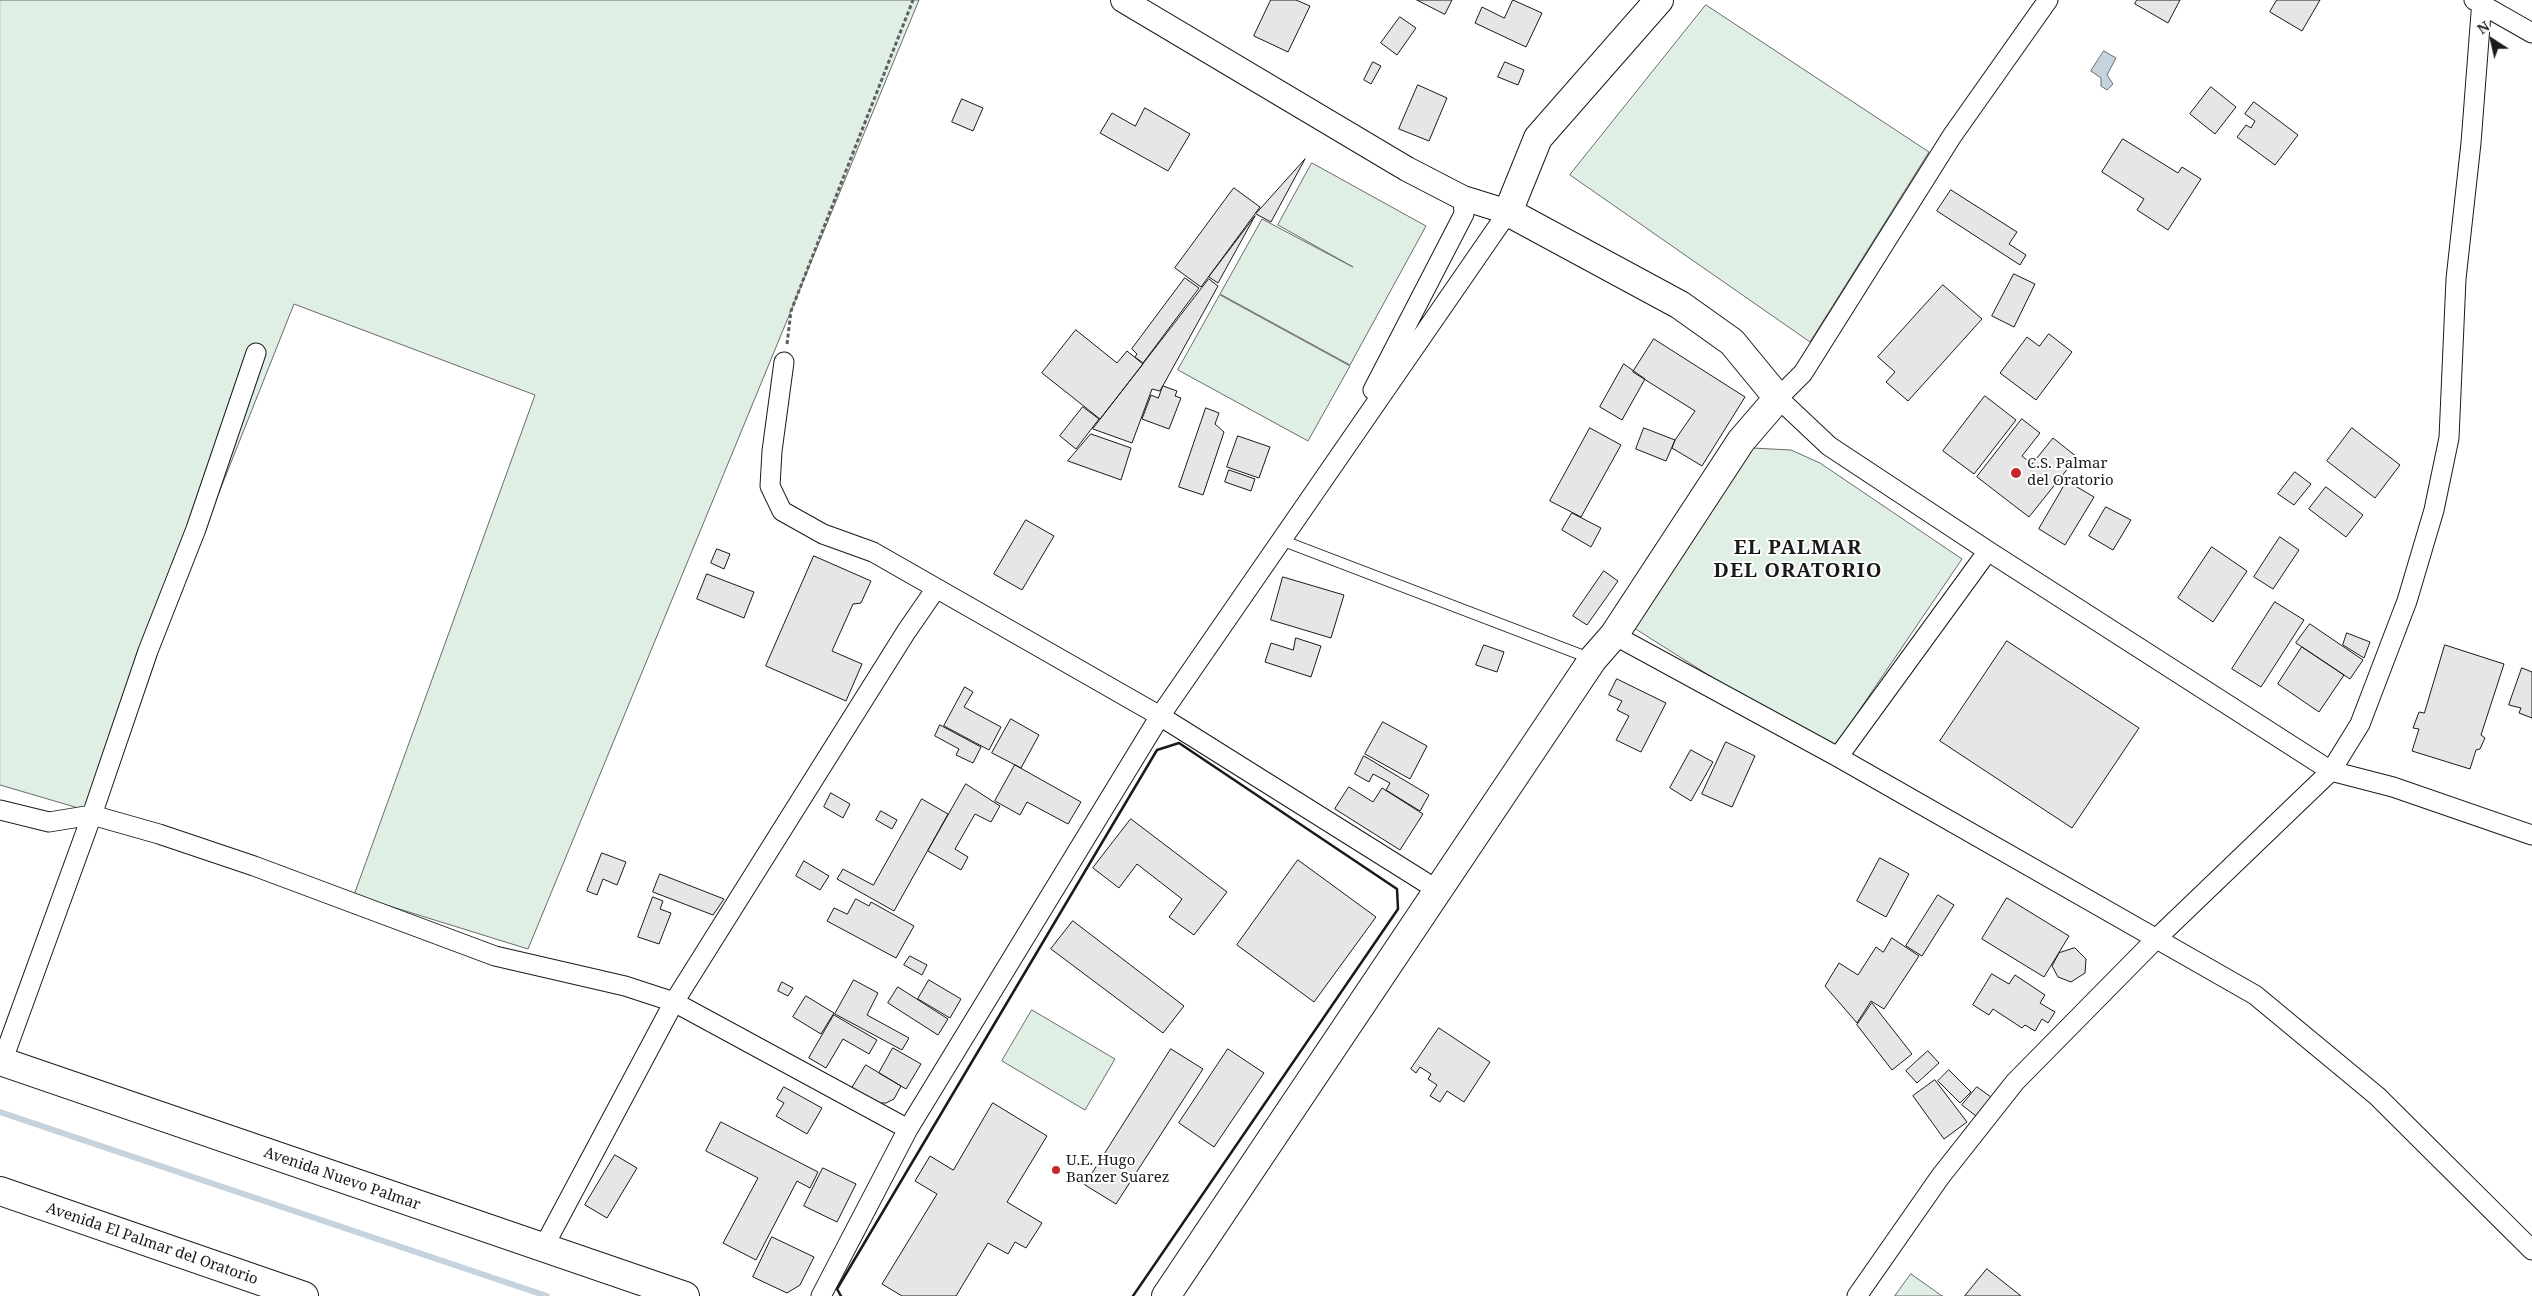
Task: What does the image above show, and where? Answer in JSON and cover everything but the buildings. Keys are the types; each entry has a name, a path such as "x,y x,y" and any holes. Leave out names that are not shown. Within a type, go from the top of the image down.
{"main road":[{"path":"1166,1296 1593,659 1614,635 1741,441 1778,398 1732,342 1680,305 1508,212 1538,138 1659,0"},
{"name":"Avenida Nuevo Palmar","path":"1,1062 685,1296"},
{"name":"Avenida El Palmar del Oratorio","path":"0,1191 268,1291 304,1296"}],"street":[{"path":"821,1296 908,1129 1160,716 1508,212 1463,198 1407,169 1123,0"},
{"path":"2048,0 1952,136 1803,373 1778,398 1829,446 1988,551 2331,771 2393,787 2532,835"},
{"path":"1857,1296 1940,1177 2015,1082 2157,938 2331,771 2360,724 2407,601 2434,510 2449,438 2456,279 2471,143 2479,1 2532,33"},
{"path":"1338,457 1464,214 1463,198"},
{"path":"1,1062 92,816 148,651 196,529 256,353"},
{"path":"784,362 772,451 770,486 782,510 823,534 873,552 935,590 1160,716 1439,891"},
{"path":"1838,757 1988,551"},
{"path":"543,1248 674,1002 906,632 935,590"},
{"path":"1614,635 1838,757 2255,995 2369,1090 2532,1250"},
{"path":"0,810 49,822 92,816 159,834 254,866 495,956 625,986 674,1002 908,1129"}],"lane":[{"path":"1280,540 1593,659"}],"path":[{"path":"784,362 791,311 913,0"}],"green space":[{"path":"0,0 919,0 528,949 354,895 535,395 294,304 92,812 0,785"},
{"path":"1706,5 1929,152 1810,342 1570,175"},
{"path":"1312,163 1426,226 1350,365 1220,294 1262,219 1353,267 1278,225"},
{"path":"1220,295 1350,366 1308,441 1178,370"},
{"path":"1752,448 1791,450 1820,463 1962,559 1835,746 1729,688 1634,628"},
{"path":"1032,1010 1115,1059 1085,1110 1002,1061"},
{"path":"1911,1274 1942,1296 1895,1296"}],"shaded area":[{"path":"2104,51 2116,58 2107,75 2113,84 2107,90 2101,86 2101,78 2091,71"}],"waterway":[{"path":"0,1112 547,1296"}],"wall":[{"path":"841,1296 837,1289 1157,750 1179,743 1397,889 1398,909 1133,1296"}],"place":[{"name":"C.S. Palmar del Oratorio","path":"2016,473"},
{"name":"U.E. Hugo Banzer Suarez","path":"1056,1170"}],"district":[{"name":"EL PALMAR DEL ORATORIO","path":"1798,560"}]}
